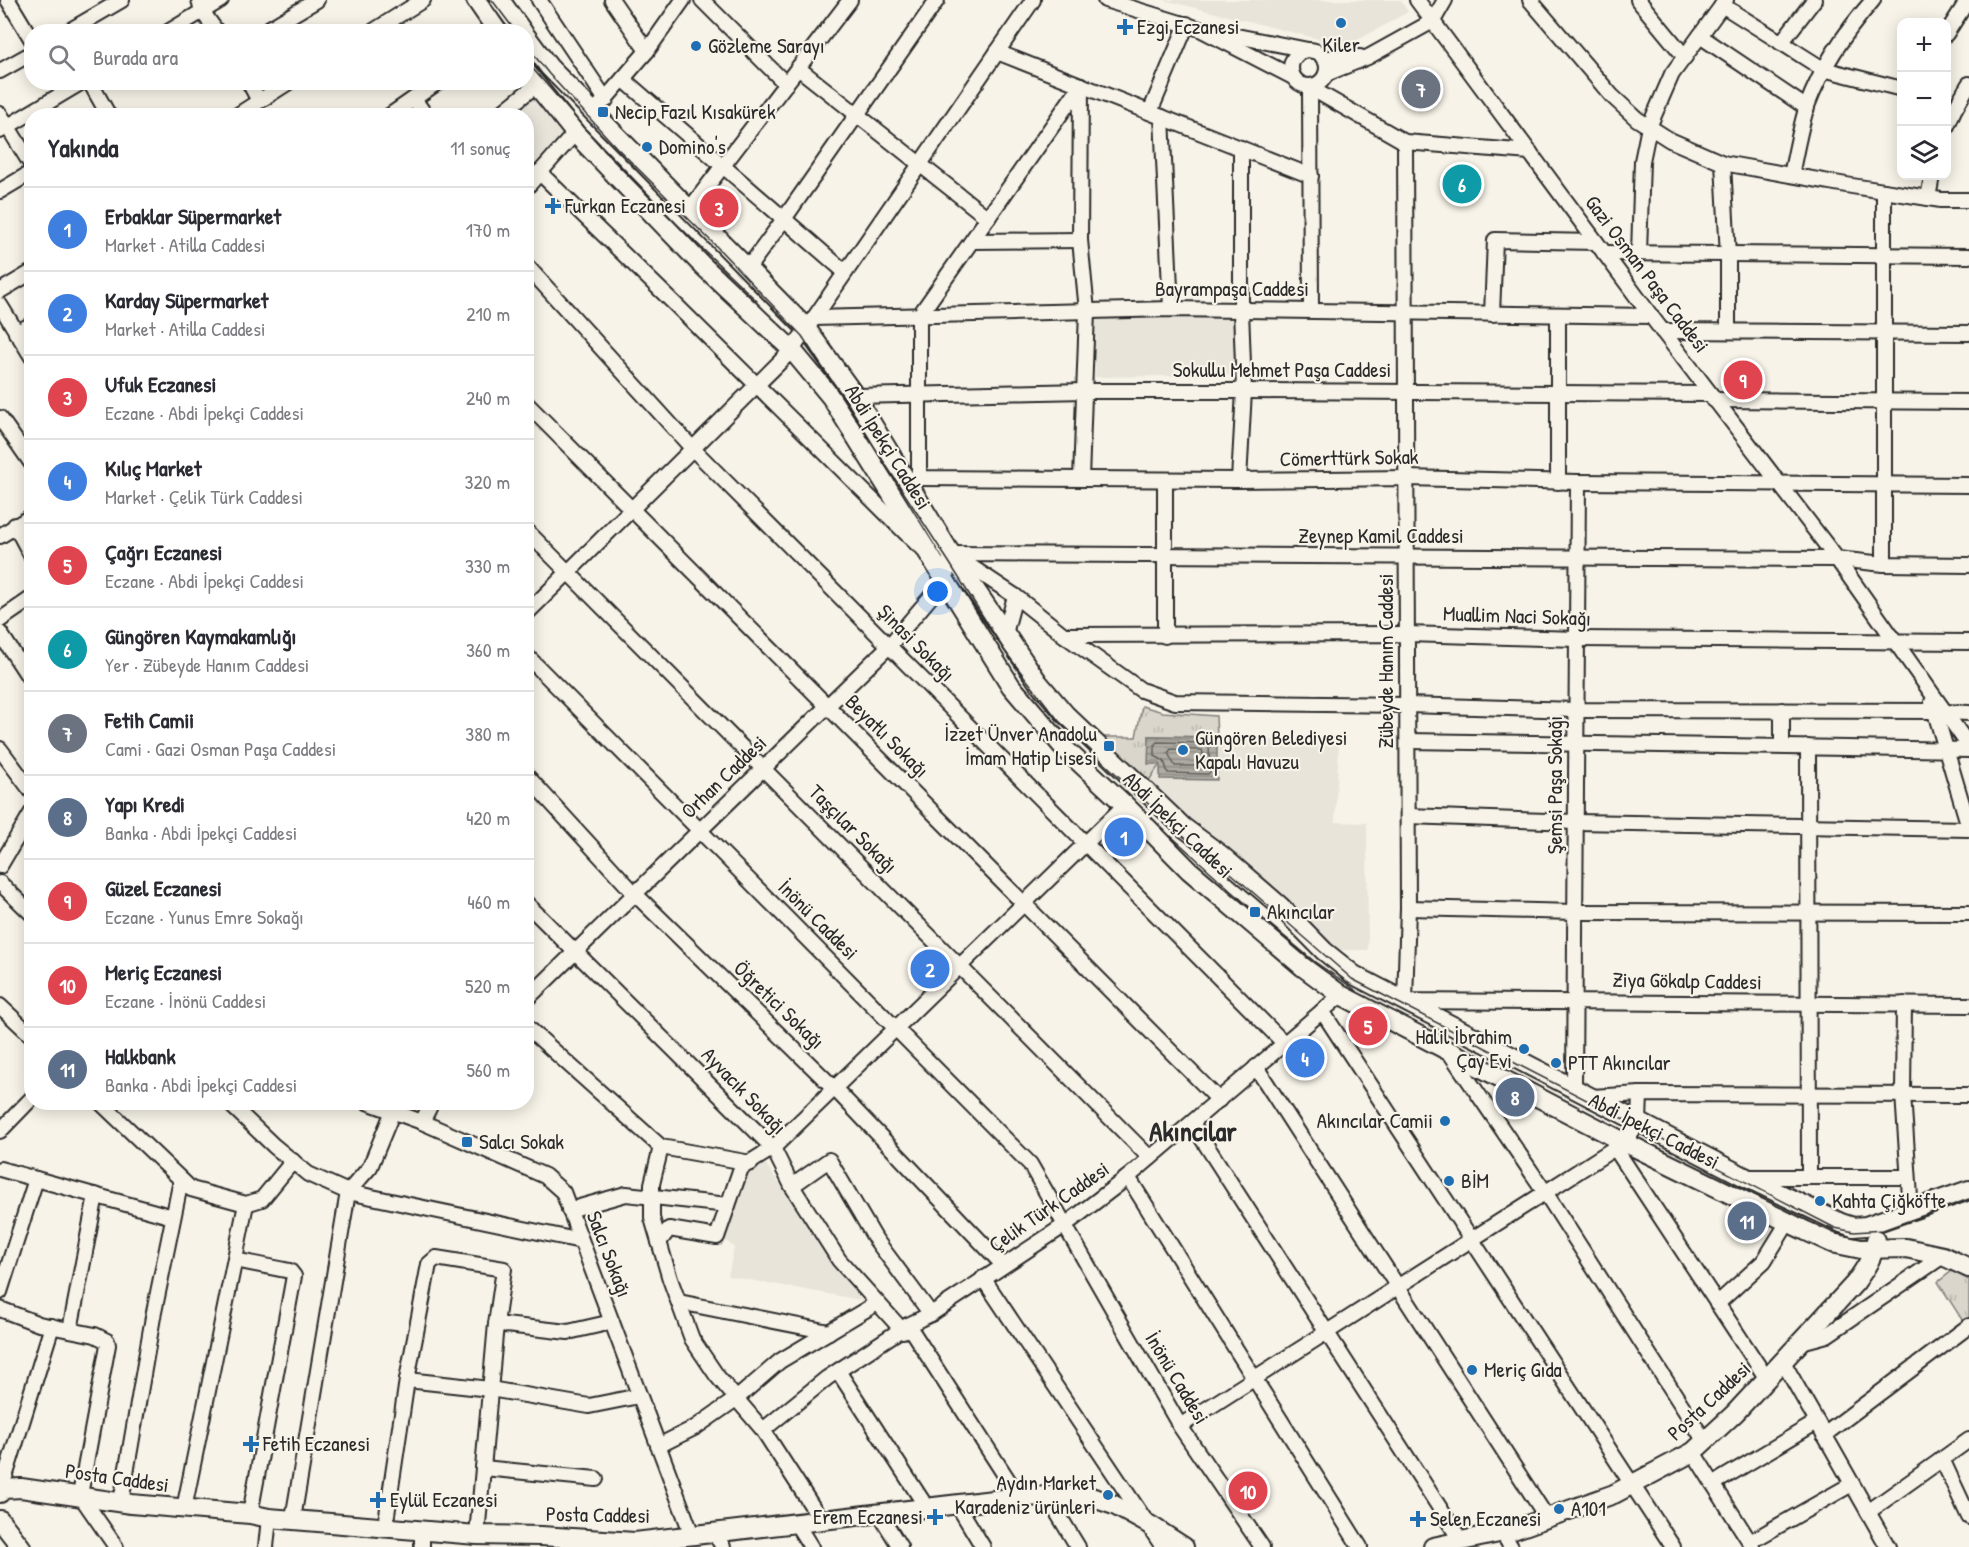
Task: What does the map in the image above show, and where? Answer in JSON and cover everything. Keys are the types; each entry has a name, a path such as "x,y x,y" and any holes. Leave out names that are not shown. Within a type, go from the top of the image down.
{"main road":[{"path":"476,0 492,24"},
{"path":"500,0 517,24"},
{"name":"Abdi İpekçi Caddesi","path":"534,47 549,67 600,106 689,210 748,268 810,323 951,554 1038,682 1066,715 1183,827 1221,855 1280,906 1324,951 1354,975 1745,1177 1841,1223 1853,1227 1866,1226 1969,1190"},
{"name":"Abdi İpekçi Caddesi","path":"534,82 575,133 701,264 792,350 831,396 1011,686 1064,748 1125,805 1189,870 1303,967 1341,995 1448,1049 1619,1145 1833,1243 1861,1249 1906,1248 1943,1256 1969,1268"},
{"path":"1866,1226 1875,1237 1875,1249"},
{"name":"Posta Caddesi","path":"1433,1547 1461,1541 1506,1540 1546,1518 1614,1494 1698,1446 1735,1413 1855,1283 1868,1265 1875,1249"},
{"name":"Posta Caddesi","path":"0,1493 4,1489 21,1488 184,1509 385,1528 422,1539 477,1535 541,1536 635,1542 692,1534 718,1540 796,1523 1019,1497 1085,1495 1114,1505 1184,1547"},
{"path":"3,1530 21,1547"}],"street":[{"path":"8,0 24,27"},
{"path":"78,24 104,4 122,0"},
{"path":"178,24 200,6 221,0"},
{"path":"276,24 317,0"},
{"path":"385,24 423,0"},
{"path":"539,0 600,106 647,51 682,0"},
{"path":"612,0 647,51"},
{"path":"702,0 786,84"},
{"path":"689,210 850,0"},
{"path":"748,268 937,0"},
{"path":"534,606 792,350 1033,0"},
{"path":"1105,0 1193,27 1318,54 1368,57"},
{"name":"Gazi Osman Paşa Caddesi","path":"1417,0 1662,331 1837,559 1928,689 1939,712"},
{"path":"1309,88 1319,83 1326,74 1368,57 1433,21 1445,0"},
{"path":"1530,0 1612,96 1637,119 1670,140 1724,163 1928,198 1969,200"},
{"path":"1638,0 1685,57"},
{"path":"1781,43 1814,0"},
{"path":"1791,175 1807,108 1823,69 1847,30 1873,0"},
{"path":"1951,28 1968,0"},
{"path":"1639,253 1642,161 1649,127 1672,74 1724,3 1823,69 1897,88"},
{"path":"200,6 212,24"},
{"path":"1193,27 1293,77 1302,85 1405,142 1530,152"},
{"path":"1171,309 1156,115 1193,27"},
{"path":"1700,36 1807,108"},
{"path":"1293,77 1291,66 1296,56 1307,50 1318,54 1326,62 1326,74"},
{"path":"997,52 1311,176"},
{"path":"0,71 24,58"},
{"path":"798,68 988,218"},
{"path":"623,78 845,273"},
{"path":"919,396 919,316 1081,85"},
{"path":"1081,85 1080,240 1087,311 1081,479"},
{"path":"1309,88 1311,310"},
{"path":"38,108 68,90"},
{"path":"94,90 105,108"},
{"path":"251,90 256,107 278,90"},
{"path":"401,108 427,90"},
{"path":"505,108 521,90"},
{"path":"1951,107 1967,90"},
{"path":"414,99 420,108"},
{"path":"0,114 4,128 24,155"},
{"path":"4,128 24,116"},
{"path":"534,179 575,133"},
{"name":"Zübeyde Hanım Caddesi","path":"1405,142 1408,741 1408,908 1405,1001"},
{"path":"1239,480 1244,391 1241,310 1241,148"},
{"path":"1724,163 1728,330"},
{"path":"539,172 930,557"},
{"path":"0,191 24,177"},
{"path":"1928,198 1931,180"},
{"path":"1884,191 1884,564"},
{"path":"972,241 1080,240"},
{"path":"1492,314 1495,240 1639,253 1728,256 1969,256"},
{"name":"Şinasi Sokağı","path":"534,274 692,448 1284,1043"},
{"path":"0,291 24,277"},
{"path":"0,305 24,345"},
{"name":"Bayrampaşa Caddesi","path":"810,323 919,316 1171,309 1651,316"},
{"path":"1558,316 1558,482"},
{"path":"16,333 24,328"},
{"path":"1662,331 1969,333"},
{"name":"Sokullu Mehmet Paşa Caddesi","path":"855,396 1084,392 1406,391 1969,402"},
{"name":"Cömerttürk Sokak","path":"919,396 919,478 1165,480 1406,478 1558,482 1969,485"},
{"name":"Beyatlı Sokağı","path":"534,411 1218,1100"},
{"path":"0,418 24,452"},
{"path":"1165,480 1165,636"},
{"name":"Şemsi Paşa Sokağı","path":"1574,1088 1578,482"},
{"path":"0,536 24,520"},
{"path":"15,525 24,542"},
{"name":"Taşçılar Sokağı","path":"534,538 1150,1158"},
{"path":"945,580 951,554 1015,596 1064,635 1141,690 1175,702 1576,710 1969,712"},
{"name":"Zeynep Kamil Caddesi","path":"951,554 1837,559 1884,564 1969,565"},
{"name":"Orhan Caddesi","path":"534,992 888,646 945,580"},
{"path":"1005,634 1015,596"},
{"path":"0,620 24,604"},
{"path":"0,633 24,670"},
{"name":"Muallim Naci Sokağı","path":"1064,635 1407,634 1577,639 1969,642"},
{"name":"İnönü Caddesi","path":"534,663 1030,1164 1180,1426 1262,1547"},
{"path":"1782,710 1782,746"},
{"path":"1939,712 1969,748"},
{"path":"1408,816 1576,822 1969,828 1939,712"},
{"path":"1408,741 1969,748"},
{"path":"1808,747 1809,1176"},
{"path":"0,749 24,781"},
{"name":"Öğretici Sokağı","path":"534,784 634,894 835,1089 1003,1265"},
{"path":"659,1242 669,1229 717,1238 741,1167 773,1148 1125,805"},
{"path":"1,864 24,825"},
{"path":"0,883 24,906"},
{"path":"1408,908 1575,912 1969,913"},
{"name":"Ayvacık Sokağı","path":"534,911 773,1148 792,1186 839,1260 877,1303 905,1328 1019,1497"},
{"name":"Çelik Türk Caddesi","path":"763,1430 838,1371 931,1314 1064,1225 1128,1178 1341,995"},
{"name":"Ziya Gökalp Caddesi","path":"1405,1001 1969,1005"},
{"path":"1904,1004 1903,1094 1911,1212"},
{"path":"0,1006 24,1028"},
{"path":"1322,1011 1673,1547"},
{"path":"534,1033 661,1147 751,1163"},
{"path":"1448,1049 1545,1192 1698,1446 1713,1484 1752,1545 1852,1484"},
{"path":"1256,1068 1546,1518"},
{"path":"1180,1426 1619,1145 1639,1122 1640,1094"},
{"path":"1592,1097 1640,1094 1969,1095"},
{"path":"1,1129 24,1106"},
{"path":"108,1110 191,1189 246,1204 262,1199 293,1161"},
{"path":"237,1110 308,1174 348,1191 581,1240"},
{"name":"Salcı Sokağı","path":"390,1110 545,1176 563,1192 692,1534"},
{"path":"422,1122 428,1110"},
{"path":"293,1519 348,1191 370,1167 393,1111"},
{"path":"1192,1123 1461,1541"},
{"path":"1619,1145 1717,1304 1767,1379"},
{"path":"661,1147 652,1184 652,1218 692,1338 717,1376 763,1430 821,1520"},
{"path":"792,1186 829,1160 876,1240 931,1314"},
{"path":"0,1169 173,1217"},
{"path":"1745,1177 1907,1177"},
{"path":"1128,1178 1360,1547"},
{"path":"0,1292 36,1179"},
{"path":"122,1502 153,1317 181,1179"},
{"path":"569,1210 626,1194 728,1205"},
{"path":"70,1330 96,1195"},
{"path":"184,1509 246,1204"},
{"path":"1717,1304 1764,1261 1788,1222"},
{"path":"1801,1342 1827,1335 1943,1256"},
{"path":"385,1528 407,1380 429,1264 436,1258 504,1269 496,1324 477,1535"},
{"path":"235,1260 290,1271 294,1276 250,1514"},
{"path":"983,1278 1163,1547"},
{"path":"679,1302 829,1332"},
{"path":"658,1446 696,1427 736,1399 780,1362 877,1303"},
{"path":"0,1309 39,1324 104,1338 108,1345 80,1496 116,1547"},
{"path":"496,1324 568,1332 612,1322"},
{"path":"0,1482 5,1477 52,1326"},
{"path":"1824,1435 1969,1326"},
{"path":"1783,1362 1886,1546"},
{"path":"838,1371 927,1508"},
{"path":"407,1380 490,1389 589,1406 639,1396"},
{"path":"1713,1484 1817,1422"},
{"path":"1868,1512 1969,1440"},
{"path":"1942,1459 1969,1517"},
{"path":"483,1468 596,1479"},
{"path":"1047,1496 1078,1547"},
{"path":"957,1504 983,1547"},
{"path":"879,1513 900,1547"},
{"path":"266,1547 269,1518"},
{"path":"796,1523 811,1547"}],"shaded area":[{"path":"1164,0 1400,0 1408,12 1347,46"},
{"path":"535,91 568,136 534,170 534,108 514,108"},
{"path":"1235,315 1236,375 1095,377 1094,318"},
{"path":"1217,737 1339,744 1335,822 1367,823 1368,950 1336,950 1312,924 1146,785 1160,764 1160,779 1216,780"},
{"path":"765,1163 861,1300 728,1276 734,1247 723,1239 743,1171"}],"green space":[{"path":"1142,706 1163,712 1216,716 1217,737 1149,736 1160,764 1146,785 1094,737 1136,737"},
{"path":"1952,1271 1969,1280 1969,1319 1964,1323 1938,1282"}],"water":[{"name":"Güngören Belediyesi Kapalı Havuzu","path":"1149,736 1217,737 1217,780 1160,779 1160,764 1148,764"}],"tram line":[{"path":"492,0 510,24"},
{"path":"534,55 617,148 717,247 802,336 1004,650 1059,721 1184,837 1216,860 1352,979 1835,1228 1854,1232 1883,1230 1969,1199"},
{"path":"534,70 609,156 757,301"},
{"path":"1171,836 1255,912 1315,962 1357,991"}],"place":[{"name":"Kiler","path":"1341,23"},
{"name":"Ezgi Eczanesi","path":"1125,27"},
{"name":"Gözleme Sarayı","path":"696,46"},
{"name":"Fetih Camii","path":"1421,89"},
{"name":"Necip Fazıl Kısakürek","path":"603,112"},
{"name":"Domino's","path":"647,147"},
{"name":"Güngören Kaymakamlığı","path":"1462,184"},
{"name":"Furkan Eczanesi","path":"553,206"},
{"name":"Ufuk Eczanesi","path":"719,208"},
{"name":"Güzel Eczanesi","path":"1743,380"},
{"name":"İzzet Ünver Anadolu İmam Hatip Lisesi","path":"1109,746"},
{"name":"Güngören Belediyesi Kapalı Havuzu","path":"1183,750"},
{"name":"Erbaklar Süpermarket","path":"1124,837"},
{"name":"Akıncılar","path":"1255,912"},
{"name":"Karday Süpermarket","path":"930,969"},
{"name":"Çağrı Eczanesi","path":"1368,1026"},
{"name":"Halil İbrahim Çay Evi","path":"1524,1049"},
{"name":"Kılıç Market","path":"1305,1058"},
{"name":"PTT Akıncılar","path":"1556,1063"},
{"name":"Yapı Kredi","path":"1515,1097"},
{"name":"Akıncılar Camii","path":"1445,1121"},
{"name":"Salcı Sokak","path":"467,1142"},
{"name":"BİM","path":"1449,1181"},
{"name":"Kahta Çiğköfte","path":"1820,1201"},
{"name":"Halkbank","path":"1747,1221"},
{"name":"Meriç Gıda","path":"1472,1370"},
{"name":"Fetih Eczanesi","path":"251,1444"},
{"name":"Meriç Eczanesi","path":"1248,1491"},
{"name":"Aydın Market Karadeniz ürünleri","path":"1108,1495"},
{"name":"Eylül Eczanesi","path":"378,1500"},
{"name":"A101","path":"1559,1509"},
{"name":"Erem Eczanesi","path":"935,1517"},
{"name":"Selen Eczanesi","path":"1418,1519"}],"district":[{"name":"Akıncılar","path":"1193,1132"}]}
